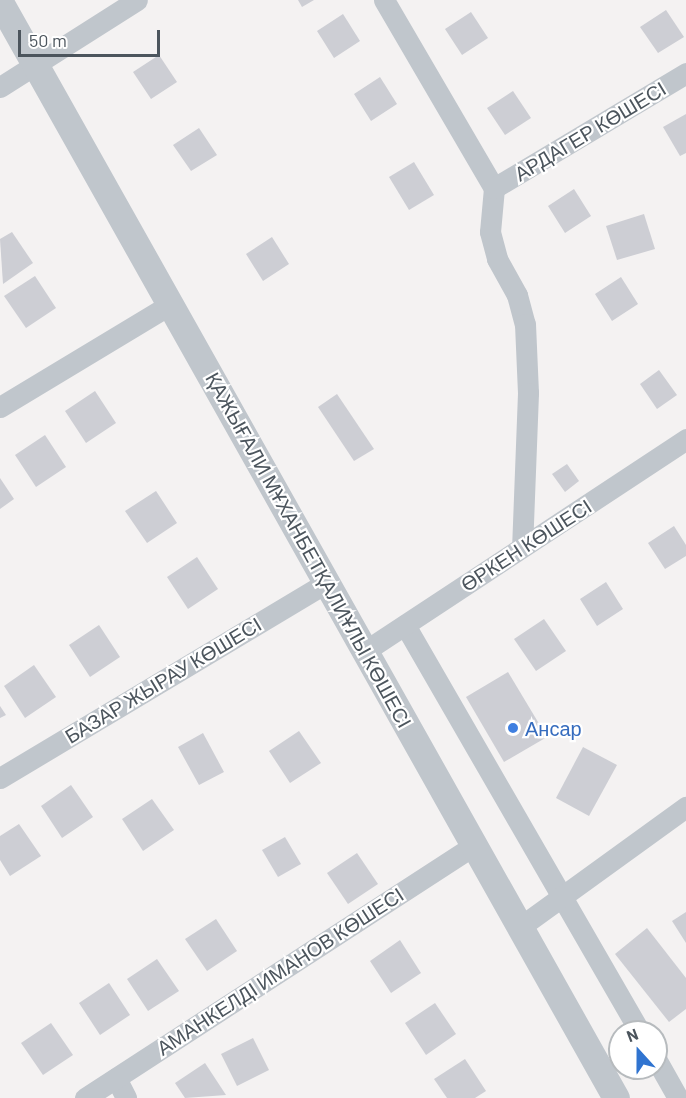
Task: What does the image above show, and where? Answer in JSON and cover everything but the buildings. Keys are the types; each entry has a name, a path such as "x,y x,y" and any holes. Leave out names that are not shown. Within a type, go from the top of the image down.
{"street":[{"path":"0,87 137,0"},
{"path":"384,0 494,188 490,232 497,259 517,295 525,324 528,393 522,547"},
{"name":"ҚАЖЫҒАЛИ МҰХАНБЕТҚАЛИҰЛЫ КӨШЕСІ","path":"0,2 37,64 616,1098"},
{"name":"АРДАГЕР КӨШЕСІ","path":"494,188 686,74"},
{"path":"0,407 171,304"},
{"name":"ӨРКЕН КӨШЕСІ","path":"365,651 686,439"},
{"name":"БАЗАР ЖЫРАУ КӨШЕСІ","path":"0,778 327,582"},
{"path":"405,625 633,1020"},
{"path":"520,927 563,899 686,807"},
{"name":"АМАНКЕЛДІ ИМАНОВ КӨШЕСІ","path":"86,1098 474,845"},
{"path":"116,1078 126,1098"},
{"path":"668,1080 678,1098"}],"place":[{"name":"Ансар","path":"513,728"}]}
